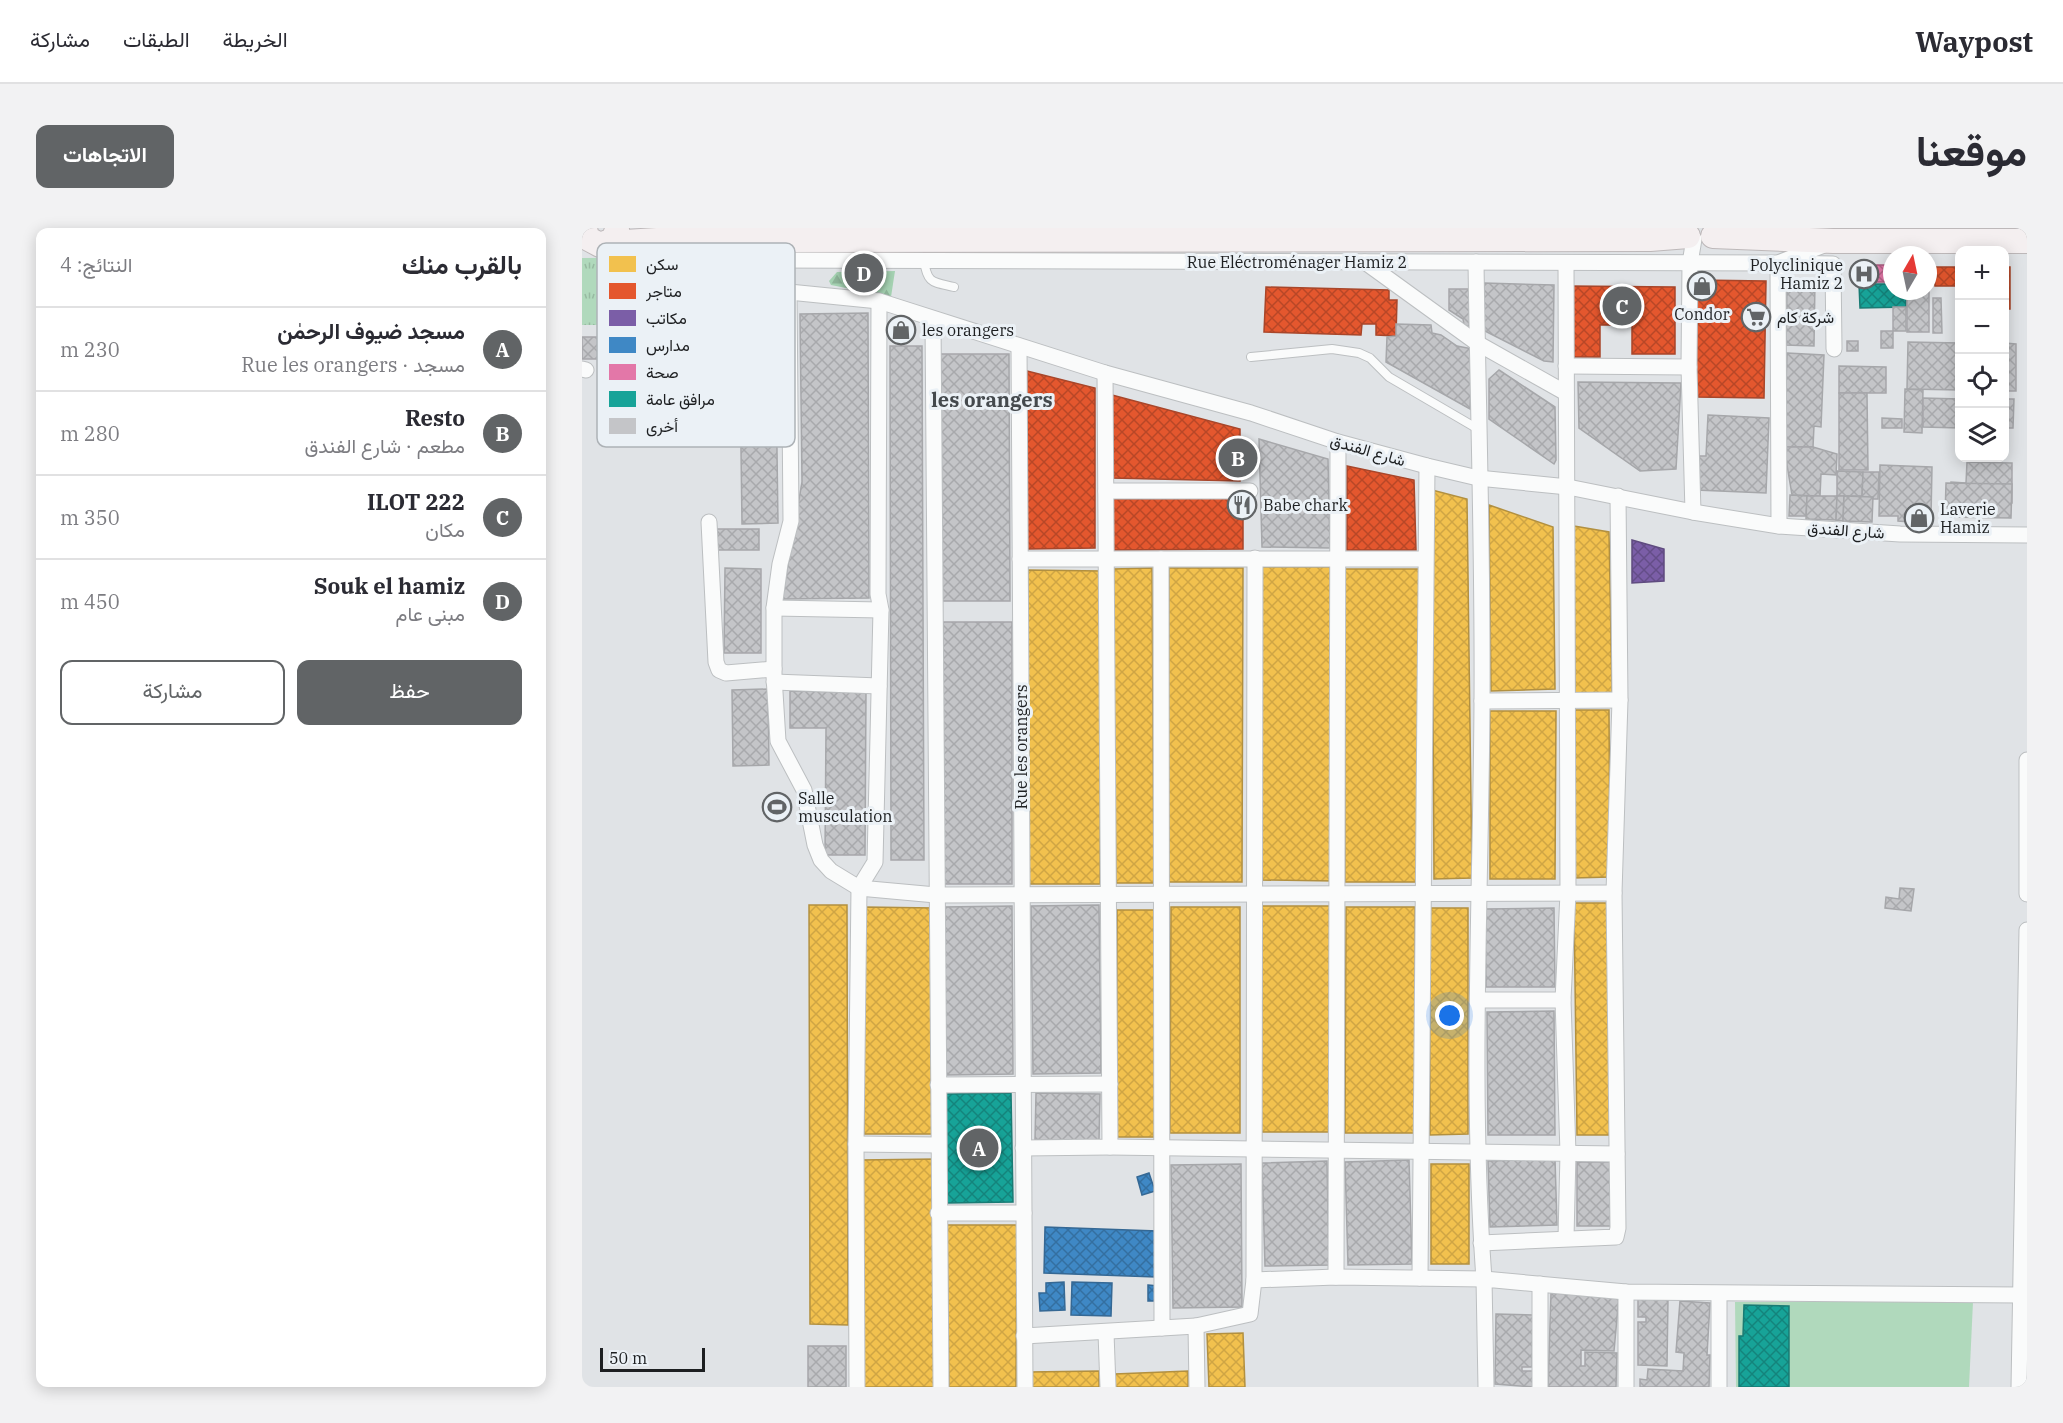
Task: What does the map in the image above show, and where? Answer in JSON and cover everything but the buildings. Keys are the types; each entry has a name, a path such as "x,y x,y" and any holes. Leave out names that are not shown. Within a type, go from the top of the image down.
{"highway":[{"path":"1533,228 1639,228"},
{"path":"795,250 1638,239 1699,233 1833,241 2027,241"},
{"path":"598,237 683,243"}],"street":[{"path":"1693,512 1689,367 1690,263 1699,233"},
{"name":"Rue Eléctroménager Hamiz 2","path":"795,253 924,260 1778,263 1833,241"},
{"path":"1365,262 1477,343 1566,393"},
{"path":"1476,262 1482,701 1478,893 1478,1150 1486,1387"},
{"path":"1566,263 1568,893 1563,1000 1568,1153 1566,1238"},
{"path":"1779,526 1778,263 1833,264 1834,349"},
{"name":"شارع الفندق","path":"795,293 879,302 1105,373 1251,413 1338,442 1478,478 1568,487 1693,512 1779,526 1900,534 2027,535"},
{"path":"857,1387 855,1144 859,888 875,862 881,610 878,594 879,302"},
{"path":"933,319 941,1387"},
{"name":"Rue les orangers","path":"1019,346 1025,1387"},
{"path":"1566,366 1689,367"},
{"path":"1105,373 1110,1147"},
{"path":"1336,1277 1338,442"},
{"path":"790,447 791,521 780,564 774,608 777,741 804,790 821,860 831,871 859,888 936,895 1614,893"},
{"path":"1420,1278 1427,466"},
{"path":"1106,491 1250,491"},
{"path":"1481,1243 1616,1237 1614,893 1620,700 1618,496"},
{"path":"709,522 716,662 719,670 726,673 774,675 879,686"},
{"path":"1020,559 1339,557 1425,559"},
{"path":"1161,559 1162,1329"},
{"path":"1024,1336 1196,1326 1250,1314 1254,1280 1255,559"},
{"path":"774,608 881,610"},
{"path":"1482,701 1620,700"},
{"path":"2027,760 2027,894"},
{"path":"2019,1387 2027,930"},
{"path":"1478,1000 1563,1000"},
{"path":"938,1085 1110,1084"},
{"path":"855,1144 938,1145"},
{"path":"1023,1148 1478,1150 1617,1154"},
{"path":"938,1213 1024,1213"},
{"path":"1254,1280 1336,1277 1484,1279 1626,1293 2020,1294"},
{"path":"1540,1284 1540,1387"},
{"path":"1626,1293 1626,1387"},
{"path":"1719,1294 1719,1387"},
{"path":"1196,1326 1197,1387"},
{"path":"1106,1333 1108,1387"}],"lane":[{"path":"924,260 926,276 930,280 954,287"},
{"path":"1251,357 1332,349 1359,353 1370,358 1389,377 1478,429"}],"green space":[{"path":"582,258 597,258 597,325 582,325"},
{"path":"895,271 891,297 831,285 829,281 837,272"},
{"path":"1735,1302 1973,1302 1969,1387 1736,1387"}],"place":[{"name":"Souk el hamiz","path":"864,273"},
{"name":"Polyclinique Hamiz 2","path":"1864,274"},
{"name":"Condor","path":"1702,286"},
{"name":"ILOT 222","path":"1622,306"},
{"name":"شركة كام","path":"1756,317"},
{"name":"les orangers","path":"901,330"},
{"name":"Resto","path":"1238,458"},
{"name":"Babe chark","path":"1242,505"},
{"name":"Laverie Hamiz","path":"1919,518"},
{"name":"Salle musculation","path":"777,807"},
{"name":"مسجد ضيوف الرحمٰن","path":"979,1148"}],"district":[{"name":"les orangers","path":"992,400"}]}
